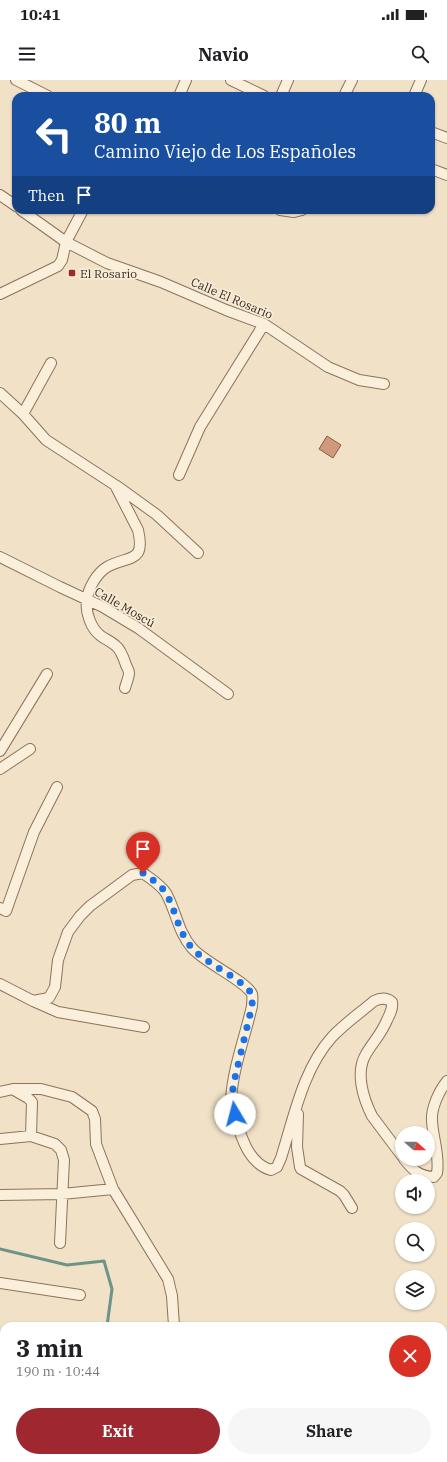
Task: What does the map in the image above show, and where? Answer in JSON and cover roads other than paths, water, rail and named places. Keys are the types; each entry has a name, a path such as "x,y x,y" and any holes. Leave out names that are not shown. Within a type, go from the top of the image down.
{"street":[{"path":"16,80 40,92"},
{"path":"181,92 186,80"},
{"path":"231,80 256,92"},
{"path":"283,92 288,80"},
{"path":"346,92 352,80"},
{"path":"416,92 421,80"},
{"path":"435,134 447,138"},
{"path":"435,171 447,175"},
{"path":"0,195 12,203"},
{"name":"Calle El Rosario","path":"27,214 66,242 107,263 161,282 226,310 264,324 328,367 359,380 384,384"},
{"path":"0,294 58,266 62,260 66,242 81,214"},
{"path":"179,475 200,427 264,324"},
{"path":"23,414 52,362"},
{"path":"0,393 23,414 46,440 115,485 157,515 198,553"},
{"path":"115,485 138,530 140,537 139,552 133,558 108,567 102,572 95,580 87,599 86,608 90,620 99,634 116,646 124,658 129,673 124,688"},
{"name":"Calle Moscú","path":"0,556 103,607 138,628 228,694"},
{"path":"0,751 47,674"},
{"path":"0,769 30,749"},
{"path":"0,908 6,911 34,832 57,787"},
{"path":"33,1001 49,998 56,987 58,960 68,932 80,916 90,906 132,875 143,873 159,884 166,894 182,933 192,948 207,961 248,988 252,996 252,1006 231,1101 243,1142 255,1160 265,1168 271,1170 277,1167 303,1088 320,1052 333,1036 374,1001 381,998 392,1002 392,1007 383,1030 366,1054 360,1071 364,1096 369,1110 395,1147"},
{"path":"0,984 58,1012 144,1026"},
{"path":"433,1126 432,1120 434,1107 443,1086 447,1081"},
{"path":"0,1092 13,1089 41,1089 72,1097 92,1111 95,1119 96,1144 113,1189 168,1279 172,1296 174,1322"},
{"path":"13,1089 32,1102 31,1136"},
{"path":"298,1102 298,1147 301,1169 340,1190 352,1208"},
{"path":"0,1138 31,1136 55,1144 61,1150 64,1160 60,1243"},
{"path":"410,1166 413,1170 425,1176 434,1177 437,1173 437,1147 435,1136"},
{"path":"0,1195 62,1194 113,1189"},
{"path":"0,1283 80,1295"}],"waterway":[{"path":"0,1249 67,1265 104,1261 112,1289 108,1322"}],"place":[{"name":"El Rosario","path":"72,273"}]}
